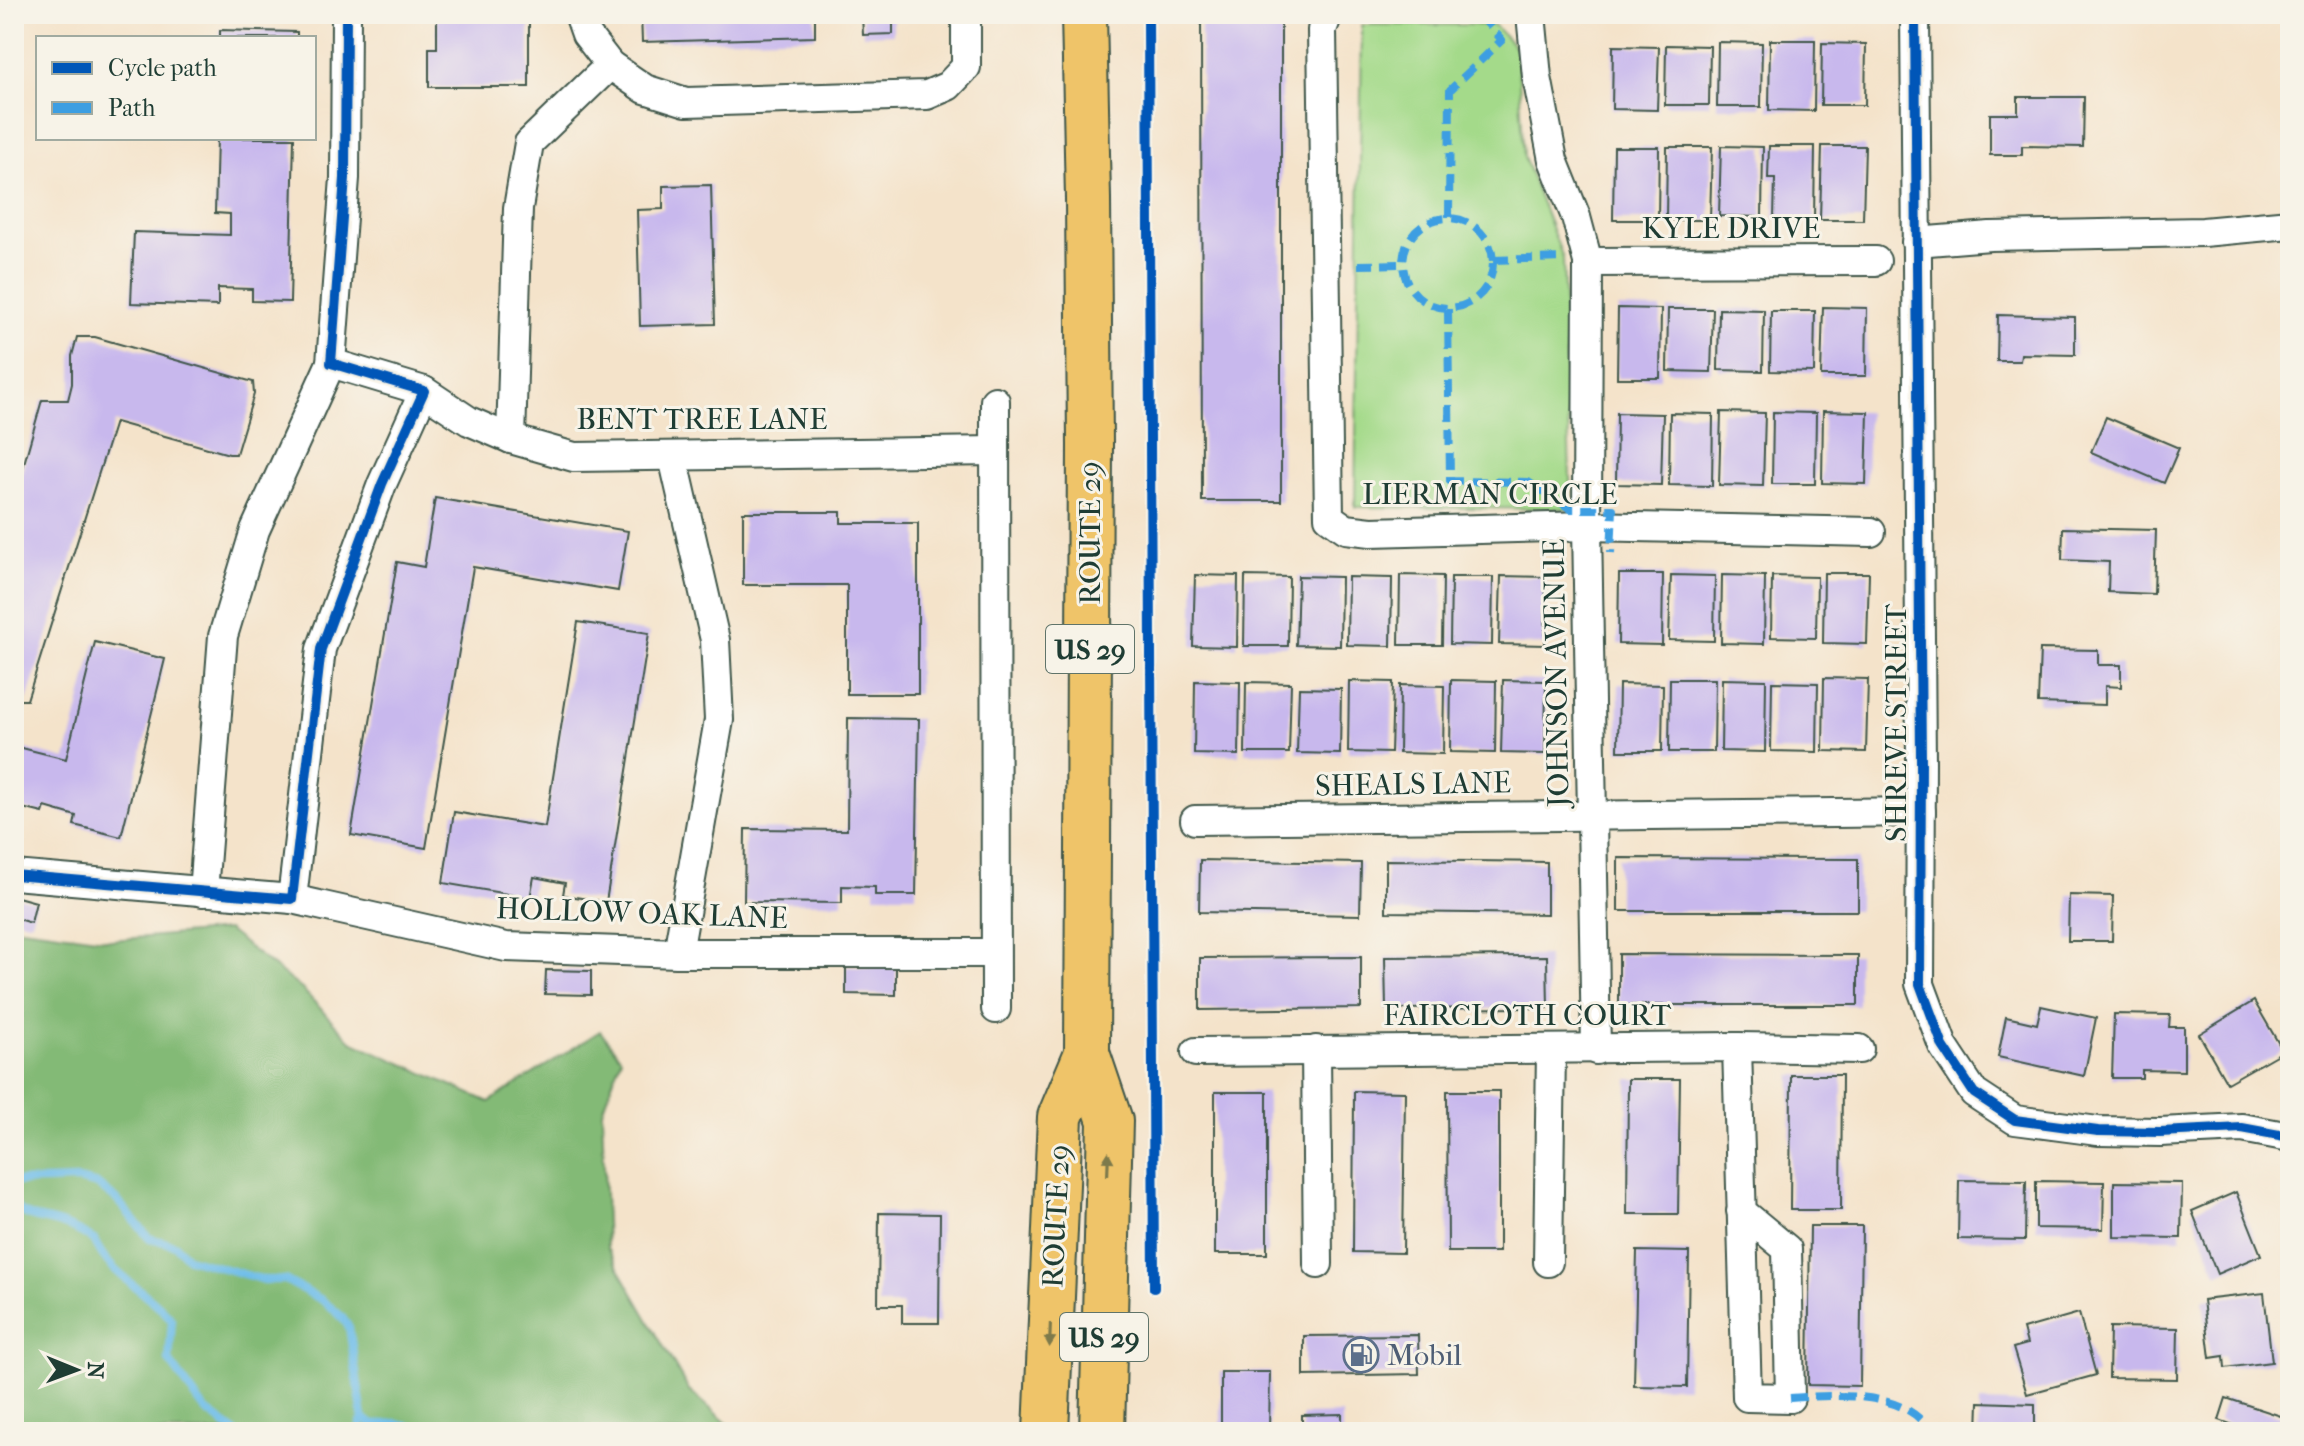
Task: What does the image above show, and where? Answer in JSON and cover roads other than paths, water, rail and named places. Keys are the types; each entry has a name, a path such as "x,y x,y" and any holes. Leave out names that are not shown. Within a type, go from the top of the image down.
{"main road":[{"name":"ROUTE 29","path":"1084,14 1090,445 1087,1053 1110,1121 1102,1432"},
{"name":"ROUTE 29","path":"1046,1432 1060,1117 1087,1053"}],"street":[{"path":"203,892 223,636 255,530 331,363 345,178 346,14"},
{"path":"579,14 586,34 610,65 645,89 686,102 927,95 948,86 966,67 966,14"},
{"name":"LIERMAN CIRCLE","path":"1328,14 1322,30 1329,517 1346,529 1371,532 1587,526 1871,532"},
{"name":"JOHNSON AVENUE","path":"1531,14 1537,77 1553,160 1576,217 1588,262 1587,526 1596,1050"},
{"name":"SHREVE STREET","path":"1915,14 1920,984 1943,1046 1974,1093 2015,1120 2098,1131 2242,1128 2290,1137"},
{"path":"511,439 518,208 529,143 610,65"},
{"path":"1916,242 1990,236 2203,232 2290,224"},
{"name":"KYLE DRIVE","path":"1588,262 1876,261"},
{"name":"BENT TREE LANE","path":"331,363 424,391 469,421 511,439 574,457 995,451"},
{"path":"292,899 321,649 382,484 424,391"},
{"path":"995,401 996,1009"},
{"path":"673,457 715,640 719,720 678,953"},
{"name":"SHEALS LANE","path":"1195,820 1921,812"},
{"name":"HOLLOW OAK LANE","path":"14,875 292,899 506,947 678,953 995,953"},
{"path":"1737,1047 1741,1211 1747,1397 1790,1398 1787,1249 1741,1211"},
{"name":"FAIRCLOTH COURT","path":"1196,1052 1737,1047 1859,1049"},
{"path":"1316,1050 1318,1264"},
{"path":"1548,1262 1551,1050"}],"waterway":[{"path":"14,1182 78,1180 98,1185 117,1200 149,1238 175,1245 188,1258 264,1280 285,1280 322,1300 349,1327 363,1417 373,1425 397,1423 431,1432"},
{"path":"14,1205 30,1216 67,1226 94,1240 110,1264 162,1309 172,1320 169,1361 205,1410 235,1432"},
{"path":"358,1432 363,1417"}],"place":[{"name":"Mobil","path":"1361,1355"}]}
